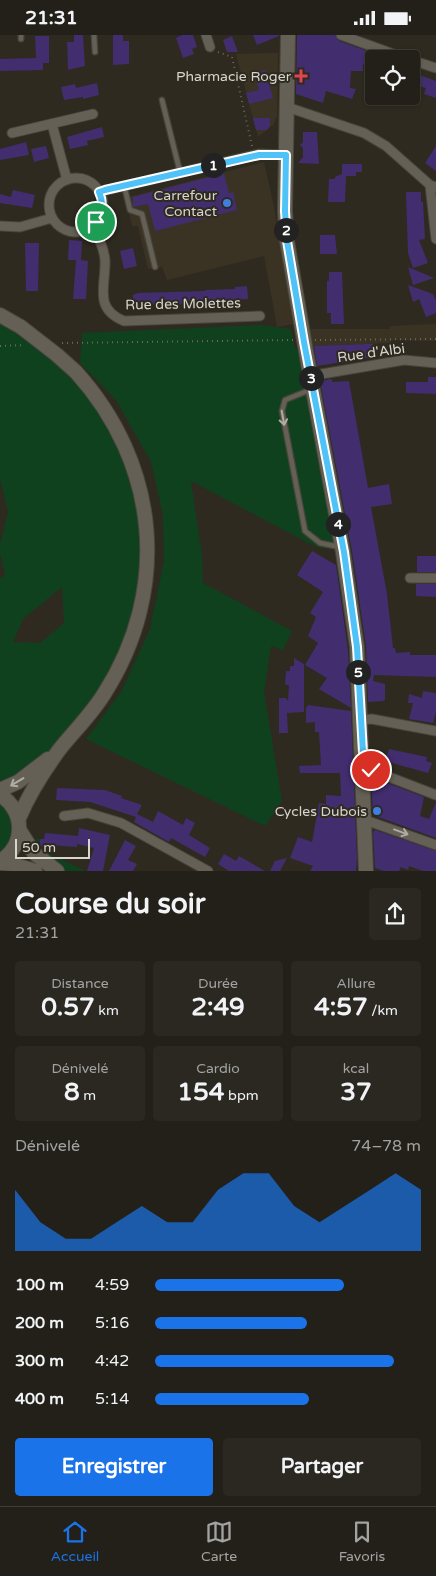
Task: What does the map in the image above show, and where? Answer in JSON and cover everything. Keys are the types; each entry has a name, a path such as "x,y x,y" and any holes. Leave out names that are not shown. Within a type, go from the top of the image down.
{"street":[{"path":"206,35 210,47"},
{"path":"288,35 285,211 287,241 343,547 357,647 364,770 366,871"},
{"path":"340,35 382,50"},
{"path":"420,63 436,68"},
{"path":"287,107 364,133 386,146 433,186 436,239"},
{"path":"12,133 93,114"},
{"path":"52,123 67,180"},
{"path":"99,192 259,155 286,155"},
{"path":"67,180 84,180 99,192 102,198 102,211 92,227 80,232 67,231 56,224 52,218 49,206 52,194 60,184 67,180"},
{"path":"0,226 20,227 52,218"},
{"name":"Rue des Molettes","path":"92,227 105,258 103,302 112,315 124,321 260,315"},
{"path":"0,315 21,327 57,355 76,372 107,410 133,464 143,505 148,553 141,603 127,652 104,696 60,749 29,794 19,825 15,847 0,862"},
{"name":"Rue d'Albi","path":"312,382 404,360 436,363"},
{"path":"410,578 436,578"},
{"path":"361,720 372,719 436,731"},
{"path":"0,790 18,782 60,749"},
{"path":"364,770 371,770 436,795"},
{"path":"0,795 10,802 19,825 34,853 57,871"},
{"path":"64,816 88,813 121,823 208,871"},
{"path":"365,820 436,845"},
{"path":"0,862 35,871"}],"lane":[{"path":"94,35 94,52"},
{"path":"162,100 180,172"},
{"path":"124,185 130,209 142,213 155,267"},
{"path":"312,382 285,400 282,411 305,531 320,543 343,547"}],"path":[{"path":"210,47 232,57 252,144 259,155"},
{"path":"54,344 436,339"},
{"path":"0,346 26,345"}],"shaded area":[{"path":"278,53 277,116 273,125 258,137 236,54"},
{"path":"264,162 274,207 294,324 277,327 264,256 167,280 162,267 148,269 138,226 132,226 125,198"},
{"path":"436,324 436,341 391,340 391,343 313,346 310,329 390,329 390,326"}],"green space":[{"path":"0,324 23,338 59,365 80,384 100,410 121,452 134,491 141,548 140,576 135,603 116,658 102,686 83,715 58,743 30,768 0,784 0,578 5,575 0,544 8,512 0,479","holes":["62,587 64,623 40,643 13,642 23,619"]},
{"path":"260,325 291,329 295,349 298,350 336,542 330,542 331,546 325,549 314,546 191,481 202,556 203,583 292,631 283,650 271,646 264,692 282,801 265,826 86,739 121,692 150,629 164,561 163,515 151,462 116,400 80,363 82,333"},
{"path":"0,802 11,815 14,828 10,841 0,855"},
{"path":"29,839 40,839 39,849 86,871 64,871 50,861"}],"building":[{"path":"74,35 83,35 85,66 68,70 67,42 74,42"},
{"path":"113,35 123,35 123,41 129,41 129,64 113,65"},
{"path":"182,35 193,35 197,47 192,49 194,54 183,58 176,38"},
{"path":"253,35 279,35 279,36 257,45"},
{"path":"297,35 335,35 339,41 365,50 363,71 351,71 350,88 356,89 352,99 326,91 323,103 296,94"},
{"path":"35,36 49,36 49,63 43,63 43,70 0,71 0,59 36,58"},
{"path":"232,36 238,52 227,52 223,40"},
{"path":"265,70 273,98 249,104 246,93 259,90 254,72"},
{"path":"420,75 436,81 436,98 424,94 426,88 420,86"},
{"path":"97,83 99,95 83,99 83,97 64,100 61,87 75,84 76,88"},
{"path":"253,118 270,118 270,126 267,130 256,130"},
{"path":"102,127 104,137 87,141 88,145 70,149 67,137"},
{"path":"303,132 317,132 319,164 298,163 303,157 303,148 300,145 303,142"},
{"path":"26,142 29,155 0,160 0,149"},
{"path":"46,146 49,158 34,162 31,149"},
{"path":"436,146 436,171 425,163"},
{"path":"342,164 362,164 362,172 356,172 356,176 346,176 345,202 328,202 329,179 335,179 335,177 342,174"},
{"path":"224,173 229,193 233,192 237,210 155,231 148,204 133,207 133,197"},
{"path":"13,190 35,195 32,208 0,203 0,194 11,197"},
{"path":"406,192 421,192 421,202 423,202 425,239 419,240 428,263 413,268 408,253"},
{"path":"320,235 335,235 337,254 320,254"},
{"path":"69,240 82,241 81,260 88,261 86,299 73,299 76,260 68,260"},
{"path":"25,243 39,243 38,291 26,291"},
{"path":"133,248 137,266 124,269 120,251"},
{"path":"408,267 434,278 413,285"},
{"path":"329,272 342,272 344,324 331,324 331,313 327,313 327,281 329,281"},
{"path":"408,285 433,294 436,301 436,313 426,317 419,299 413,302"},
{"path":"247,286 248,299 196,302 196,304 133,305 133,295 138,293 205,291 235,289 235,287"},
{"path":"373,344 374,357 317,366 314,346"},
{"path":"428,377 436,377 436,394 406,393 406,382 428,382"},
{"path":"332,379 332,382 349,381 368,488 389,484 392,504 371,507 387,594 393,648 395,648 396,653 410,652 410,655 436,655 436,677 374,675 373,681 385,684 385,700 383,701 368,702 366,646 352,551 320,381"},
{"path":"312,551 336,565 348,650 351,708 319,689 327,678 305,665 318,643 308,636 316,617 310,613 323,592 297,575"},
{"path":"417,556 436,556 436,572 417,572"},
{"path":"416,584 436,584 436,597 416,596"},
{"path":"294,658 304,664 304,712 287,713 288,733 279,733 279,698 286,698 288,701 289,685 285,685 286,671 290,671 290,666 294,666"},
{"path":"423,691 436,693 436,712 433,723 409,719 413,703 408,703 409,694 422,698"},
{"path":"308,705 351,711 356,871 310,871 313,866 290,858 298,837 312,842 319,803 326,804 326,795 341,796 340,773 300,773 299,766 321,765 319,732 315,732 315,722 306,723 306,708"},
{"path":"389,749 427,757 426,761 432,763 428,773 385,761"},
{"path":"371,777 424,797 420,816 429,819 436,802 436,838 373,815"},
{"path":"57,788 105,790 122,796 121,798 142,805 137,814 153,822 158,811 183,825 186,818 195,823 189,835 210,848 205,857 171,838 169,842 134,822 136,817 90,802 56,800"},
{"path":"79,828 110,835 103,871 87,871 94,848 77,844 77,847 49,845 48,853 40,845 40,839 44,839 45,833 78,836"},
{"path":"375,830 436,851 436,871 423,871 409,866 408,870 401,867 399,871 384,871 375,868 373,832"},
{"path":"125,840 136,846 128,860 137,864 133,871 109,871"},
{"path":"224,854 236,861 239,856 265,871 229,871 218,864"},
{"path":"287,858 280,871 270,871 275,861"}],"place":[{"name":"Pharmacie Roger","path":"301,76"},
{"name":"Carrefour Contact","path":"227,203"},
{"name":"Cycles Dubois","path":"377,811"}],"route":[{"path":"96,222 102,211 102,198 99,192 259,155 286,155 285,211 287,241 344,552 357,647 364,770 371,770"}]}
